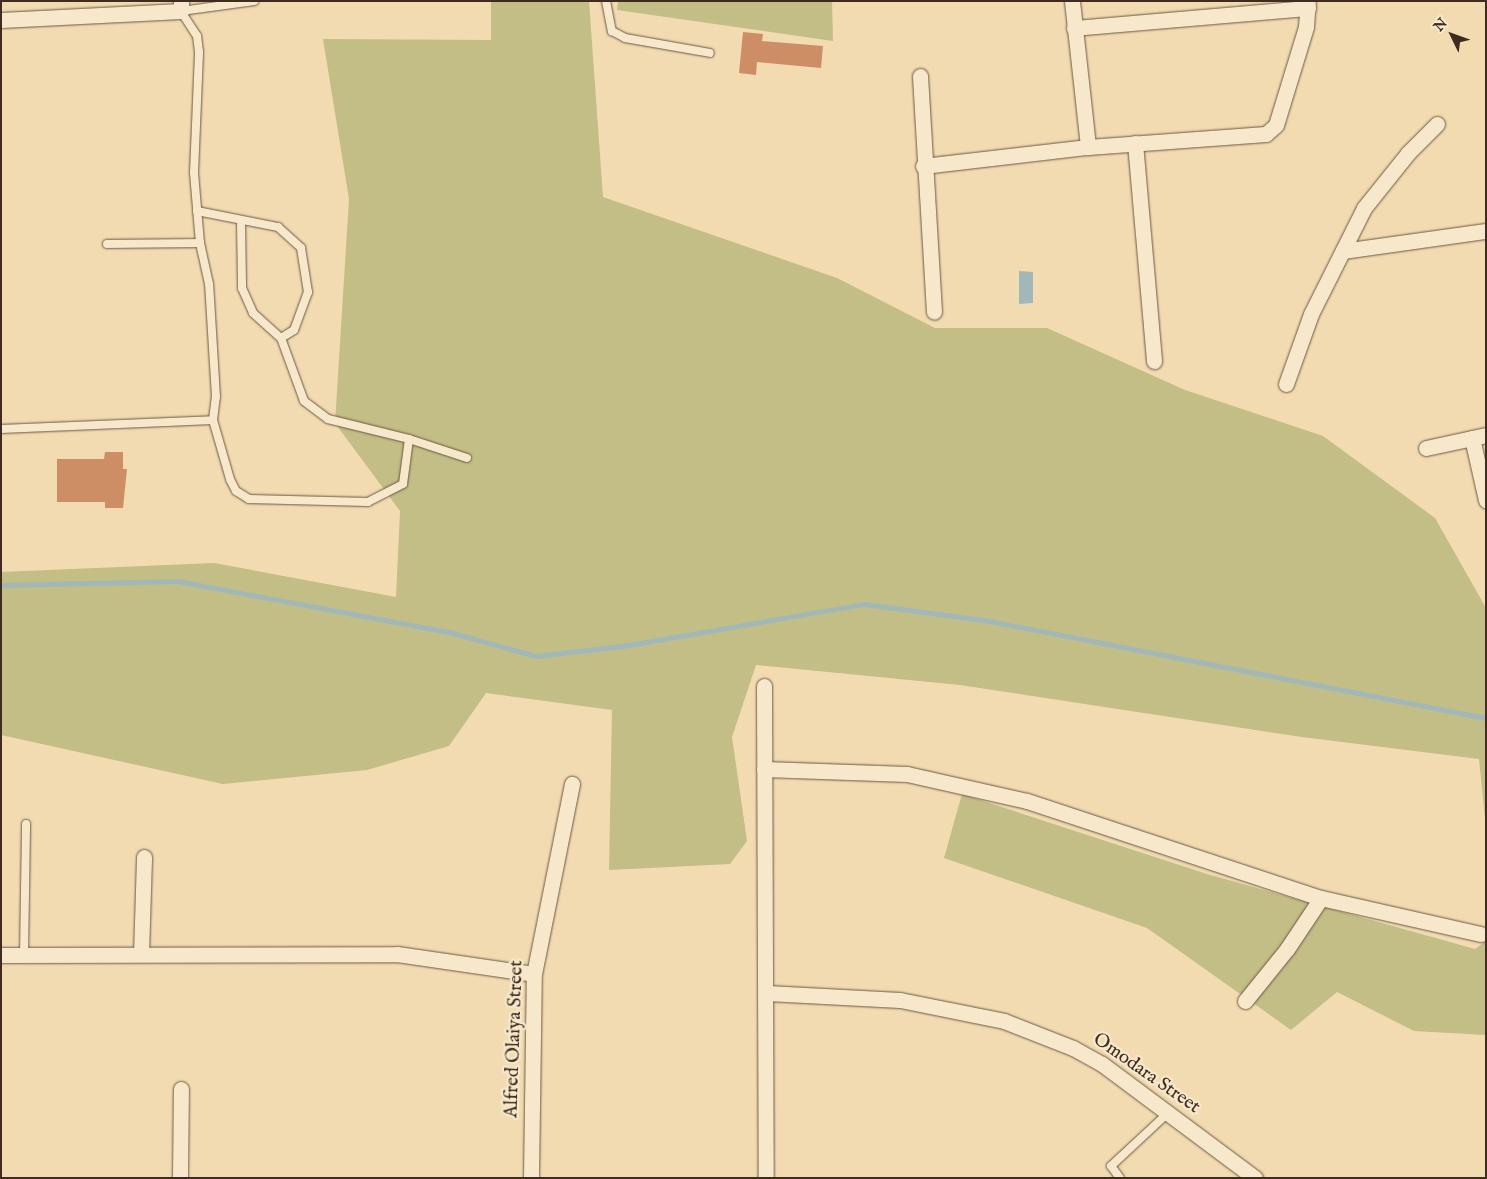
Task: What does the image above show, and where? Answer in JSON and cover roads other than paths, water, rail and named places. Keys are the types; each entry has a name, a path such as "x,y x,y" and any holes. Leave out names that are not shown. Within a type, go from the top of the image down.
{"street":[{"path":"1072,1 1088,147"},
{"path":"923,166 1088,147 1271,131 1306,27 1308,4 1074,28"},
{"path":"1,20 181,6"},
{"path":"920,76 923,166 934,312"},
{"path":"1286,384 1311,314 1364,208 1408,152 1437,124"},
{"path":"1135,143 1154,361"},
{"path":"1343,252 1486,231"},
{"path":"1426,448 1479,437 1486,500"},
{"path":"764,686 767,993 766,1178"},
{"path":"764,769 907,774 1027,801 1320,898 1482,934"},
{"name":"Alfred Olaiya Street","path":"531,1178 534,974 572,784"},
{"path":"141,954 144,857"},
{"path":"1245,1001 1287,949 1320,898"},
{"path":"1,955 397,954 534,974"},
{"name":"Omodara Street","path":"767,993 900,1000 1004,1022 1073,1048 1102,1064 1255,1178"},
{"path":"180,1178 181,1089"}],"lane":[{"path":"254,1 181,6 197,36 199,52 194,174 200,243 209,284 216,396 213,420 230,479 236,491 249,499 368,502 403,484 409,439"},
{"path":"606,1 612,32 625,38 710,53"},
{"path":"197,211 278,227 301,248 308,292 294,330 282,338"},
{"path":"241,221 242,288 253,313 282,338 304,401 328,419 409,439 468,458"},
{"path":"107,244 200,243"},
{"path":"1,428 213,420"},
{"path":"24,955 26,824"},
{"path":"1120,1178 1111,1166 1168,1113"}],"waterway":[{"path":"1,585 178,581 453,633 536,656 629,645 865,604 990,621 1486,718"}]}
